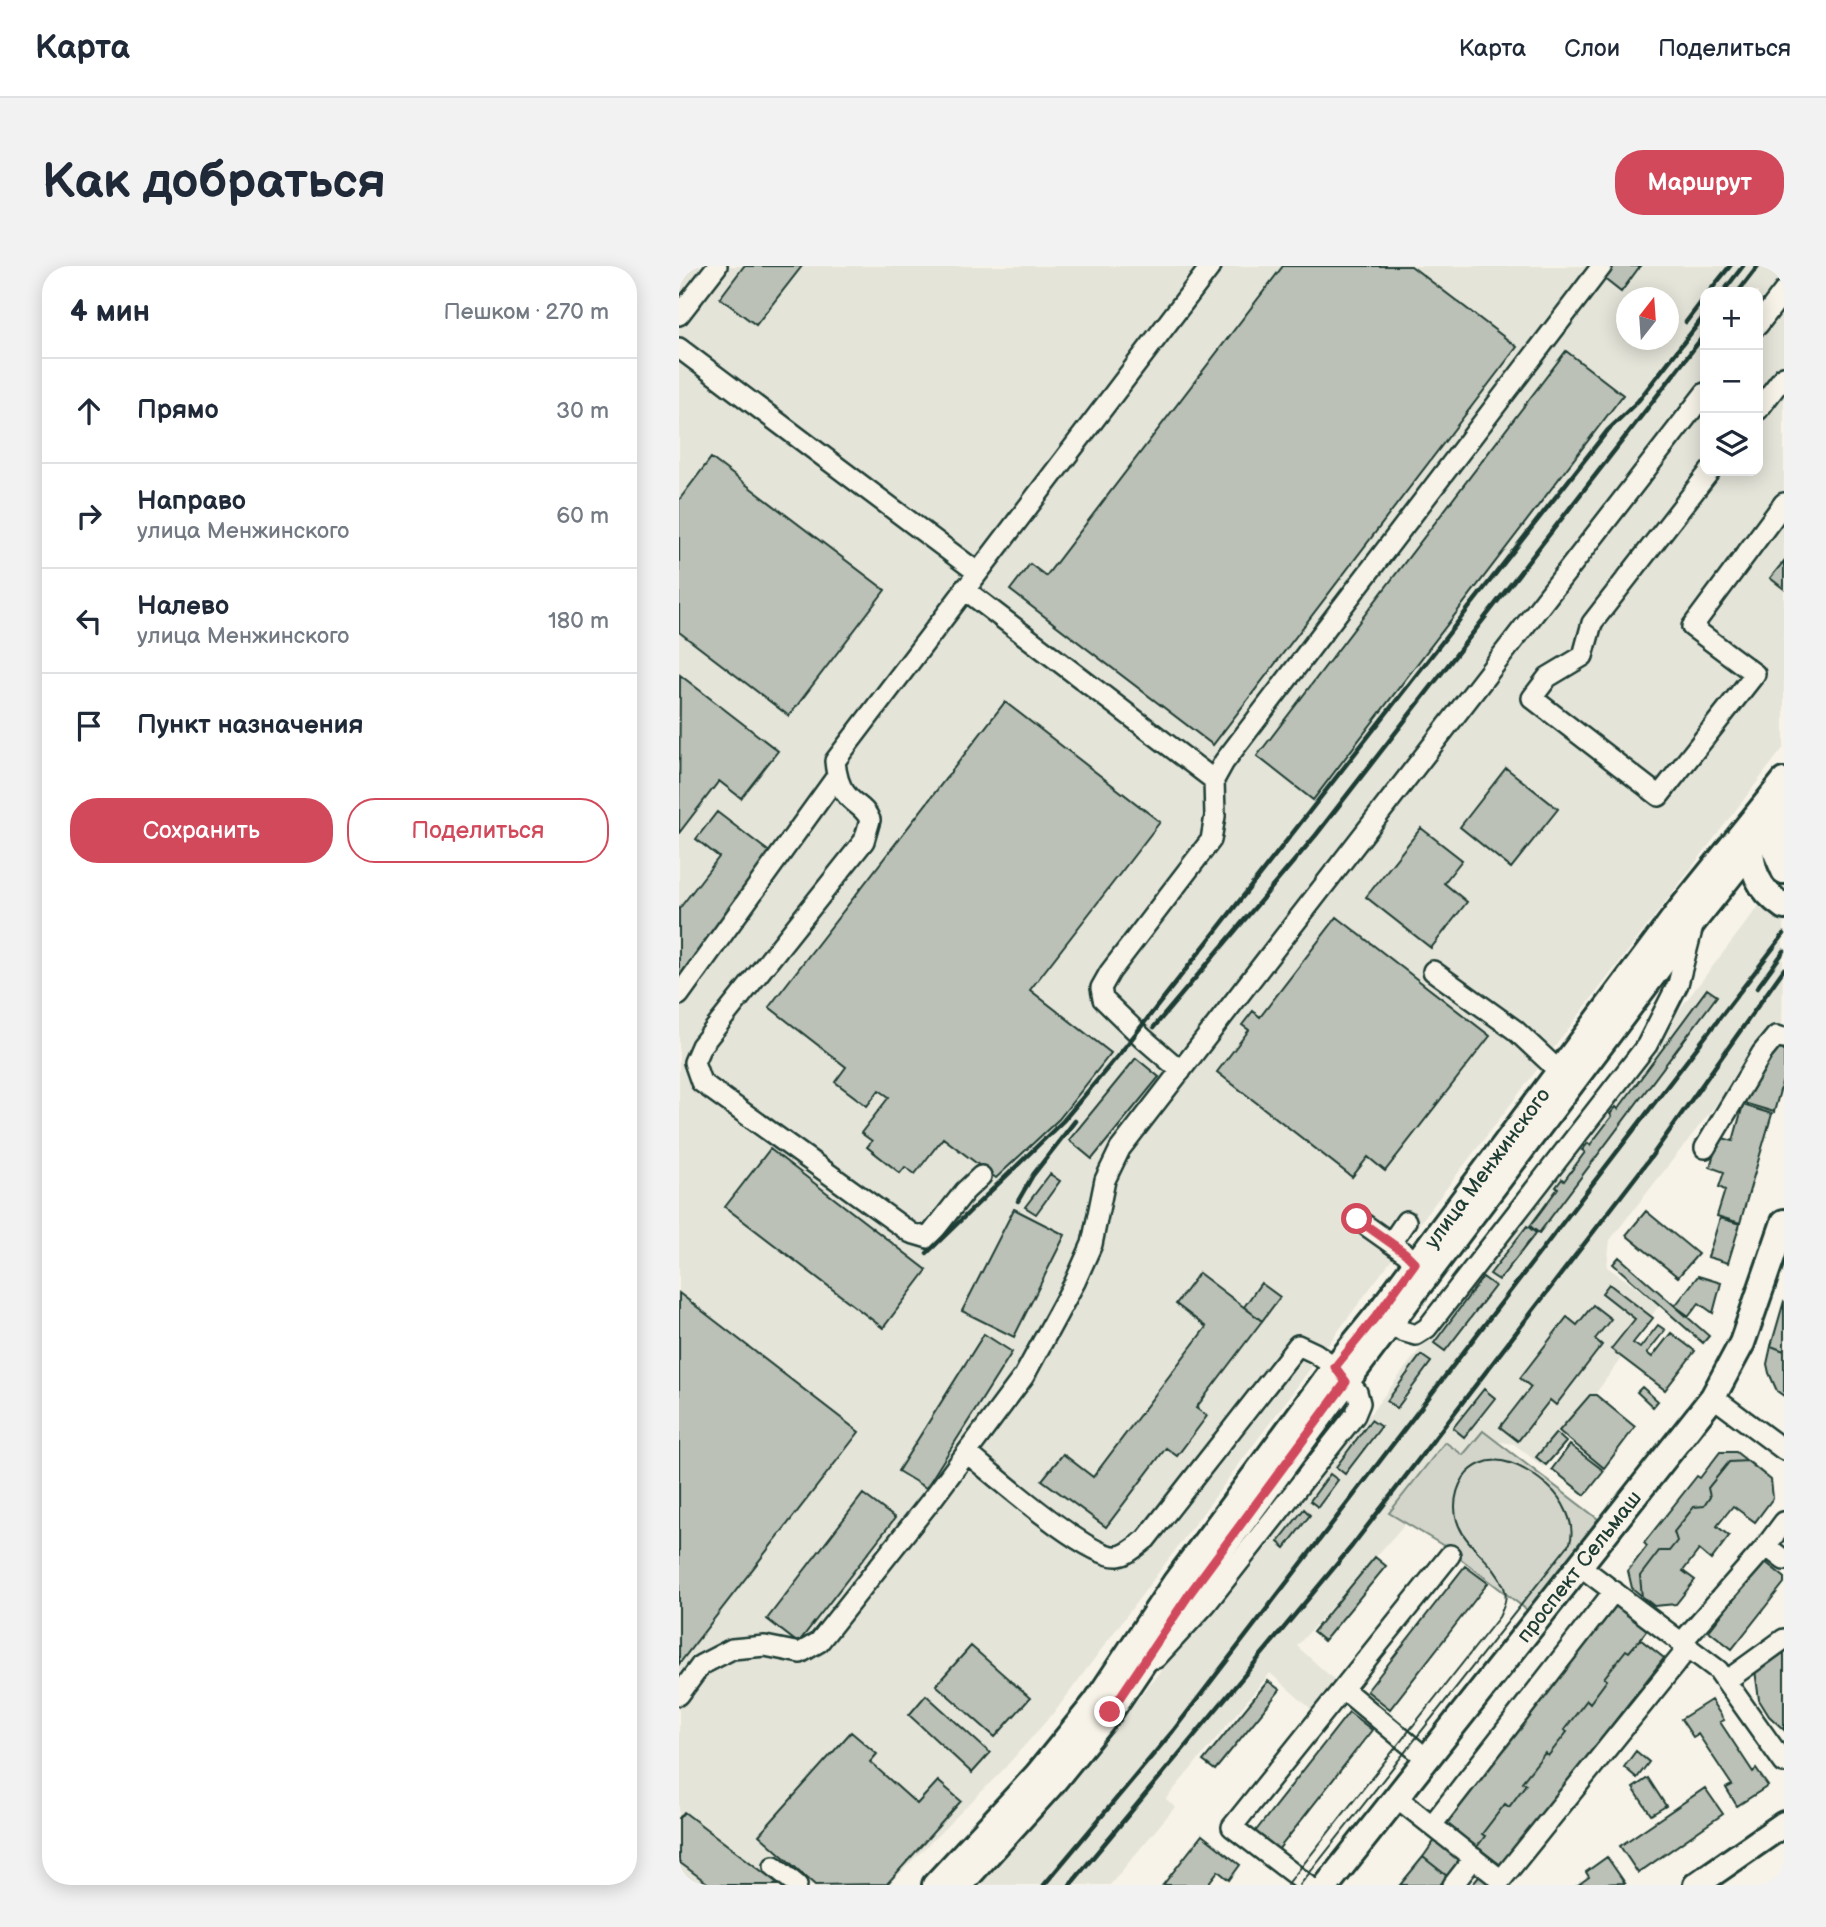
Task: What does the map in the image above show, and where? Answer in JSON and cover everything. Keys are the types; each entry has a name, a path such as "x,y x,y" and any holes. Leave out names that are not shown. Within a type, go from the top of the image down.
{"main road":[{"name":"улица Менжинского","path":"935,1885 1037,1775 1096,1702 1175,1583 1341,1375 1392,1324 1422,1268 1560,1072 1707,891 1777,813 1784,781"},
{"name":"улица Менжинского","path":"1707,891 1769,884 1751,848 1754,826 1777,813"},
{"path":"1707,891 1742,890 1769,884 1776,850 1777,813"},
{"name":"улица Менжинского","path":"960,1885 1050,1786 1122,1695 1341,1375 1378,1314 1422,1268 1694,921 1707,891"},
{"name":"проспект Сельмаш","path":"1327,1885 1713,1397 1742,1343 1784,1222"},
{"path":"1696,1885 1784,1824"}],"street":[{"path":"679,315 717,266"},
{"path":"981,1176 928,1238 911,1233 701,1082 694,1062 701,1046 864,841 870,820 866,811 846,795 837,776 835,761 1211,266"},
{"path":"1181,1070 1103,999 1101,988 1110,972 1211,840 1215,816 1214,780 1224,762 1602,266"},
{"path":"1763,318 1784,291"},
{"path":"679,348 977,572"},
{"path":"1763,403 1784,376"},
{"path":"679,1695 701,1665 731,1649 765,1646 800,1653 819,1642 1024,1376 1076,1282 1092,1244 1105,1180 1120,1149 1700,399"},
{"path":"1706,476 1592,623 1583,656 1548,677 1532,698 1659,796 1755,674 1692,626 1784,503"},
{"path":"964,589 1214,780"},
{"path":"679,995 837,776"},
{"path":"1392,1324 1402,1331 1416,1335 1427,1328 1647,1045 1678,984 1694,921"},
{"path":"1433,971 1515,1030 1560,1072"},
{"path":"1705,1148 1762,1053 1776,1036 1784,1038"},
{"path":"1357,1219 1422,1268"},
{"path":"1391,1243 1406,1221"},
{"path":"967,1452 1080,1542 1100,1554 1117,1557 1146,1539 1298,1345 1341,1375"},
{"path":"1713,1397 1784,1450"},
{"path":"1396,1797 1501,1880 1784,1522"},
{"path":"1766,1546 1784,1560"},
{"path":"1308,1885 1232,1827 1450,1556"},
{"path":"1580,1566 1718,1670 1784,1763"},
{"path":"1432,1825 1614,1591"},
{"path":"1726,1681 1784,1639"},
{"path":"1343,1689 1427,1759"},
{"path":"1453,1885 1474,1858"},
{"path":"774,1866 797,1885"}],"shaded area":[{"path":"679,266 1784,266 1784,747 1374,1283 1057,1709 1002,1771 888,1885 679,1885"},
{"path":"1784,873 1782,1036 1746,1098 1725,1093 1610,1240 1607,1267 1660,1304 1543,1467 1514,1444 1480,1439 1297,1646 1341,1686 1319,1716 1270,1673 1166,1799 1175,1807 1110,1885 973,1885 1017,1843 1315,1486"},
{"path":"1483,1431 1598,1519 1527,1610 1444,1546 1389,1513 1445,1442 1463,1455"}],"building":[{"path":"679,266 688,266 679,278"},
{"path":"744,266 802,266 756,325 720,298"},
{"path":"1283,266 1411,266 1517,347 1213,745 1010,590 1030,564 1046,576"},
{"path":"1611,266 1640,266 1625,287 1616,288 1602,277"},
{"path":"1566,351 1623,395 1313,800 1257,756"},
{"path":"711,458 885,590 789,716 679,632 679,500"},
{"path":"1784,561 1784,589 1770,578"},
{"path":"680,675 778,751 741,798 719,781 679,833"},
{"path":"1005,702 1160,822 1030,990 1111,1053 1059,1119 996,1178 943,1138 915,1174 905,1167 900,1173 867,1147 872,1141 861,1133 889,1097 879,1090 867,1106 835,1082 846,1067 769,1007"},
{"path":"1506,768 1558,809 1511,868 1460,827"},
{"path":"717,812 776,857 679,981 679,909 719,857 696,839"},
{"path":"1421,828 1462,860 1444,883 1467,902 1431,948 1366,897"},
{"path":"1337,917 1490,1036 1385,1171 1368,1157 1352,1177 1217,1072 1249,1030 1242,1025 1253,1011 1260,1017"},
{"path":"1707,989 1717,996 1539,1233 1530,1226 1558,1188 1556,1187 1562,1179 1564,1181 1585,1152 1582,1150 1588,1143 1590,1145 1616,1107 1618,1109"},
{"path":"1774,1045 1784,1048 1784,1076 1774,1112 1744,1103"},
{"path":"1136,1058 1159,1077 1092,1159 1069,1140"},
{"path":"1743,1105 1772,1114 1740,1223 1717,1216 1725,1190 1719,1187 1724,1172 1710,1167 1719,1137 1733,1141"},
{"path":"770,1149 927,1270 883,1328 725,1207"},
{"path":"1050,1174 1060,1181 1036,1214 1025,1207"},
{"path":"1014,1209 1065,1235 1014,1337 962,1311"},
{"path":"1646,1211 1698,1254 1678,1277 1626,1235"},
{"path":"1720,1218 1740,1224 1728,1263 1708,1257"},
{"path":"1527,1226 1536,1233 1499,1280 1490,1274"},
{"path":"1619,1257 1709,1336 1703,1343 1613,1264"},
{"path":"1199,1273 1262,1321 1196,1408 1207,1416 1177,1456 1166,1448 1106,1527 1042,1480 1063,1454 1093,1477 1206,1327 1176,1304"},
{"path":"1698,1276 1721,1283 1713,1313 1699,1303 1689,1316 1675,1306"},
{"path":"1483,1277 1495,1286 1445,1351 1434,1343"},
{"path":"1261,1283 1280,1297 1262,1321 1244,1307"},
{"path":"1609,1284 1653,1318 1633,1343 1640,1348 1658,1325 1665,1330 1647,1353 1652,1357 1671,1333 1695,1351 1665,1390 1611,1349 1635,1319 1602,1293"},
{"path":"679,1293 859,1432 679,1664"},
{"path":"1784,1301 1784,1351 1771,1346"},
{"path":"1593,1305 1611,1319 1595,1339 1602,1345 1556,1405 1550,1400 1518,1441 1500,1427 1531,1387 1520,1378 1567,1317 1577,1325"},
{"path":"984,1334 1012,1352 926,1488 898,1471"},
{"path":"1771,1346 1784,1351 1784,1396 1777,1391 1769,1373 1767,1364"},
{"path":"1421,1355 1431,1362 1397,1408 1387,1401"},
{"path":"1642,1387 1658,1401 1653,1407 1637,1392"},
{"path":"1484,1389 1495,1398 1464,1437 1453,1428"},
{"path":"1590,1395 1596,1395 1635,1427 1604,1468 1559,1431"},
{"path":"1371,1420 1381,1427 1345,1474 1336,1467"},
{"path":"1556,1433 1566,1442 1546,1465 1536,1457"},
{"path":"1570,1445 1604,1471 1585,1495 1552,1469"},
{"path":"1720,1452 1736,1452 1771,1480 1773,1498 1755,1522 1733,1506 1717,1526 1729,1536 1711,1560 1699,1550 1683,1571 1695,1580 1676,1604 1654,1606 1632,1588 1628,1571 1647,1546 1644,1543 1697,1476 1700,1478"},
{"path":"1748,1461 1771,1480 1773,1498 1755,1522 1733,1506 1717,1526 1729,1536 1711,1560 1699,1550 1683,1571 1695,1580 1676,1604 1654,1606 1642,1597 1640,1576 1659,1551 1669,1551 1677,1541 1674,1532 1694,1507 1704,1506 1710,1497 1708,1488 1729,1462"},
{"path":"1330,1474 1338,1480 1318,1507 1310,1501"},
{"path":"863,1494 895,1518 798,1643 767,1619"},
{"path":"1304,1509 1310,1515 1285,1548 1278,1542"},
{"path":"1375,1557 1386,1566 1324,1641 1313,1632"},
{"path":"1764,1561 1784,1577 1784,1583 1732,1649 1709,1631"},
{"path":"1465,1566 1488,1583 1390,1709 1367,1691"},
{"path":"1616,1606 1647,1630 1640,1639 1664,1658 1502,1866 1444,1825"},
{"path":"1640,1639 1664,1658 1502,1866 1477,1847 1485,1836 1482,1834 1505,1804 1509,1807 1526,1784 1522,1782 1545,1753 1548,1756 1587,1700 1590,1703 1607,1680 1604,1678 1626,1650 1629,1652"},
{"path":"971,1646 1030,1698 995,1737 936,1685"},
{"path":"1784,1651 1784,1730 1769,1716 1759,1700 1755,1670"},
{"path":"1268,1681 1280,1690 1215,1770 1203,1761"},
{"path":"926,1695 990,1753 972,1773 909,1715"},
{"path":"1711,1700 1724,1720 1720,1722 1753,1772 1756,1769 1768,1786 1737,1806 1726,1788 1732,1785 1698,1734 1693,1737 1681,1719"},
{"path":"1349,1712 1372,1730 1274,1855 1251,1837"},
{"path":"851,1732 877,1754 870,1762 917,1804 938,1781 961,1801 887,1884 815,1885 759,1835"},
{"path":"1636,1751 1649,1762 1637,1778 1624,1767"},
{"path":"1648,1778 1666,1806 1651,1815 1633,1788"},
{"path":"1705,1788 1723,1814 1638,1873 1620,1846"},
{"path":"684,1812 780,1885 710,1885 679,1862 679,1818"},
{"path":"1202,1835 1240,1865 1229,1880 1218,1871 1207,1885 1163,1885"},
{"path":"1435,1840 1460,1860 1447,1876 1423,1857"},
{"path":"1423,1857 1447,1876 1440,1885 1400,1885"},
{"path":"1607,1857 1625,1883 1578,1885 1589,1877 1586,1872"},
{"path":"1484,1871 1500,1885 1472,1885"}],"tram line":[{"path":"1287,1885 1499,1617 1504,1606 1504,1587 1491,1566 1461,1530 1457,1520 1456,1499 1464,1477 1481,1464 1502,1461 1521,1467 1543,1482 1559,1498 1570,1520 1570,1543 1300,1885"}],"railway":[{"path":"1713,287 1730,266"},
{"path":"1727,287 1743,266"},
{"path":"1742,287 1758,266"},
{"path":"1686,322 1700,304"},
{"path":"927,1253 1063,1121 1126,1046 1608,430 1638,401 1700,321"},
{"path":"1154,1027 1316,835 1700,340"},
{"path":"1044,1885 1173,1731 1784,934"},
{"path":"1757,988 1784,951"},
{"path":"1070,1885 1352,1546 1651,1157 1784,969"},
{"path":"1018,1201 1033,1175 1075,1121"}],"route":[{"path":"1110,1712 1190,1593 1346,1382 1335,1367 1415,1263 1357,1219"}]}
